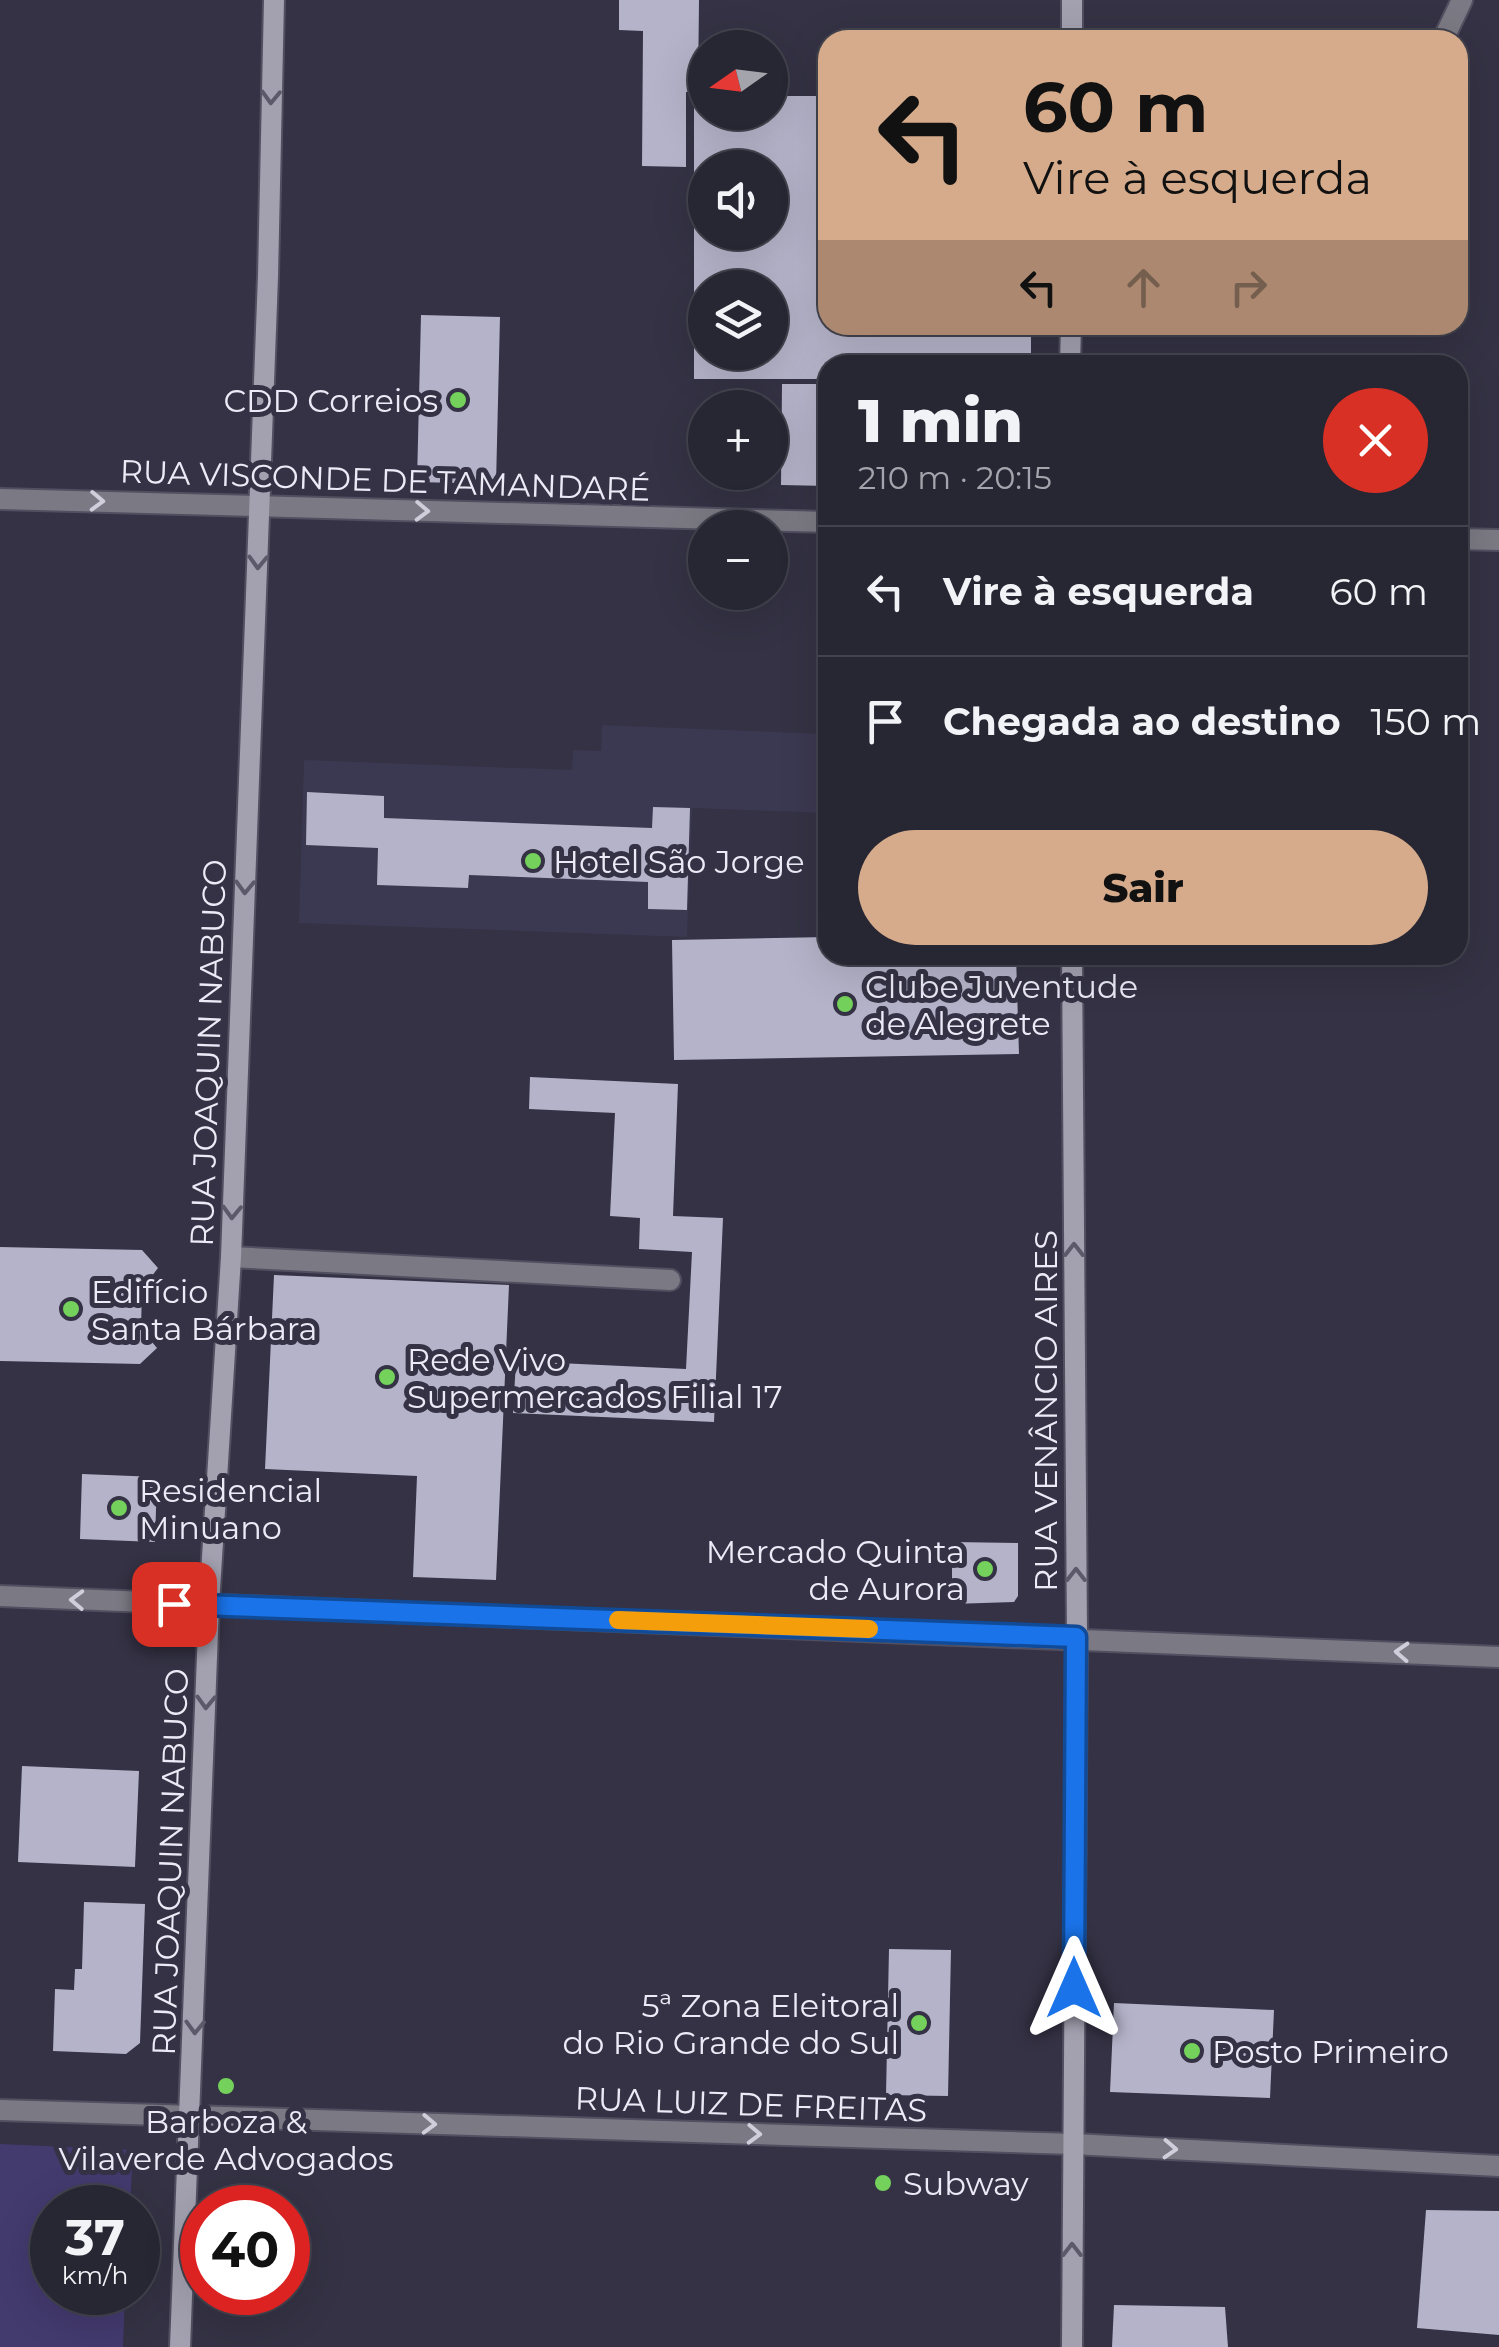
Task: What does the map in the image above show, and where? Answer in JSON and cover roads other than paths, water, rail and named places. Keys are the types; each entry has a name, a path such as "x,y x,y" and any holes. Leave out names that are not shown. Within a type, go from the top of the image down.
{"street":[{"name":"RUA JOAQUIN NABUCO","path":"180,2347 192,2117 209,1605 231,1256 260,506 274,0"},
{"path":"1072,0 1072,30"},
{"path":"1448,30 1462,0"},
{"name":"RUA VISCONDE DE TAMANDARÉ","path":"0,499 818,522"},
{"path":"1468,539 1499,540"},
{"name":"RUA VENÂNCIO AIRES","path":"1072,965 1076,1637 1072,2347"},
{"path":"231,1256 670,1280"},
{"path":"0,1596 1499,1656"},
{"name":"RUA LUIZ DE FREITAS","path":"0,2110 1073,2144 1499,2166"}],"place":[{"name":"CDD Correios","path":"458,400"},
{"name":"Hotel São Jorge","path":"533,861"},
{"name":"Clube Juventude de Alegrete","path":"845,1004"},
{"name":"Edifício Santa Bárbara","path":"71,1309"},
{"name":"Rede Vivo Supermercados Filial 17","path":"387,1377"},
{"name":"Residencial Minuano","path":"119,1508"},
{"name":"Mercado Quinta de Aurora","path":"985,1569"},
{"name":"5ª Zona Eleitoral do Rio Grande do Sul","path":"919,2023"},
{"name":"Posto Primeiro","path":"1192,2051"},
{"name":"Barboza & Vilaverde Advogados","path":"226,2086"},
{"name":"Subway","path":"883,2183"}]}
